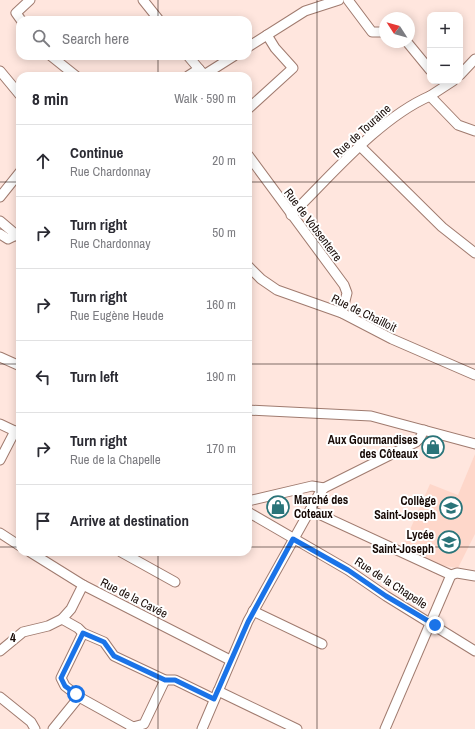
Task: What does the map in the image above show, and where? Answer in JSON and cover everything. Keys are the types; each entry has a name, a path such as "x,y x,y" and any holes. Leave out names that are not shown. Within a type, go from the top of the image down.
{"street":[{"path":"18,16 30,0"},
{"path":"143,0 156,16"},
{"path":"252,44 305,11 339,0"},
{"path":"348,0 372,32 379,32"},
{"path":"252,105 292,68 275,48 267,35"},
{"path":"412,48 427,66"},
{"path":"463,72 475,59"},
{"path":"56,60 71,72"},
{"path":"191,60 201,72"},
{"path":"204,72 226,60"},
{"path":"0,72 16,90"},
{"name":"Rue de Touraine","path":"291,215 384,125 407,108 430,96 442,84"},
{"path":"430,96 458,125 475,131"},
{"path":"361,147 442,227 475,253"},
{"name":"Rue de Vobsenterre","path":"252,161 344,285 347,293 342,313"},
{"path":"0,197 16,177"},
{"path":"0,221 16,235"},
{"path":"0,234 8,238 16,237"},
{"name":"Rue de Chailloit","path":"252,270 261,279 277,290 342,313 392,339 475,375"},
{"path":"0,357 16,364"},
{"path":"252,410 371,416 475,444"},
{"path":"0,424 16,432"},
{"path":"202,729 230,660 253,611 293,539 324,488 416,442 424,430"},
{"path":"0,460 16,434"},
{"path":"252,500 312,486 324,488"},
{"path":"310,510 451,575 457,573 475,576"},
{"name":"Rue de la Chapelle","path":"252,514 348,570 386,596 475,651"},
{"path":"0,533 16,543"},
{"name":"Rue de la Cavée","path":"36,556 83,585 230,660"},
{"path":"128,556 175,582"},
{"path":"384,729 429,622 451,575"},
{"path":"0,651 23,632 48,626 62,619 71,608 83,585"},
{"path":"253,611 322,644"},
{"path":"62,619 78,628 83,633 104,642 114,656 165,680 175,680 216,695 297,729"},
{"path":"83,633 61,678 65,686 79,697 132,728 144,724 165,680"},
{"path":"0,697 32,722 36,729"},
{"path":"54,729 79,697"}],"shaded area":[{"path":"475,454 475,534 458,568 439,565 402,548 430,484 458,495"}],"place":[{"name":"Aux Gourmandises des Côteaux","path":"433,447"},
{"name":"Marché des Coteaux","path":"278,507"},
{"name":"Collège Saint-Joseph","path":"451,508"},
{"name":"Lycée Saint-Joseph","path":"449,542"}],"route":[{"path":"76,694 65,686 61,678 62,673 83,633 108,644 114,656 165,680 175,680 214,699 253,611 293,539 348,570 386,596 435,625"}]}
